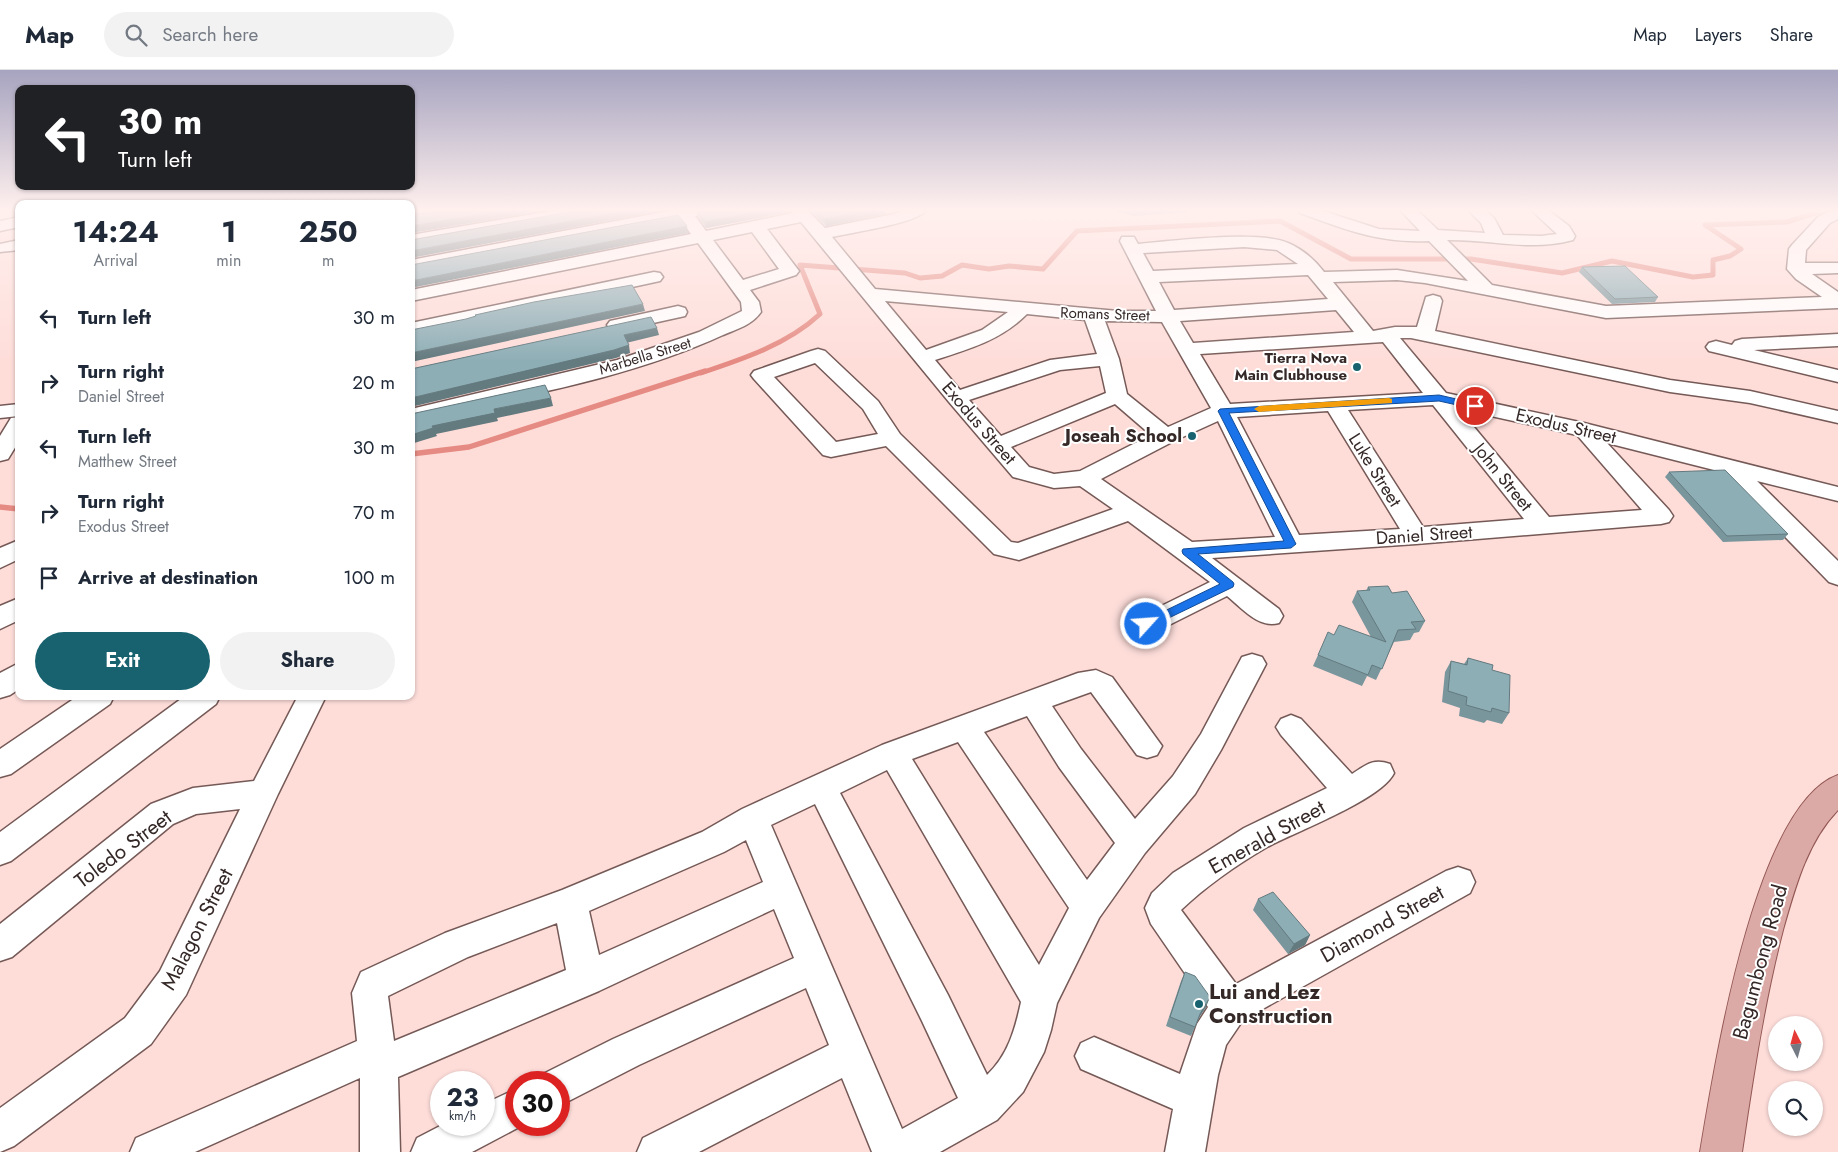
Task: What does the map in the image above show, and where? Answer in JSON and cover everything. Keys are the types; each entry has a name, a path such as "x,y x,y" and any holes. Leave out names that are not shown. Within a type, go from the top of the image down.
{"main road":[{"name":"Bagumbong Road","path":"1721,1152 1738,1040 1773,901 1803,826 1831,793 1838,789"}],"street":[{"path":"415,264 434,260"},
{"path":"415,295 585,260"},
{"path":"643,260 697,340"},
{"name":"Marbella Street","path":"415,414 622,366 697,340 741,320 752,312 752,307 720,260"},
{"path":"740,287 790,271 782,260"},
{"name":"Exodus Street","path":"842,260 956,398 1022,472 1054,481 1085,478 1166,436 1223,411 1439,398 1584,430 1838,494"},
{"name":"John Street","path":"1138,260 1147,277"},
{"name":"John Street","path":"1302,260 1316,273 1341,304 1378,337 1439,398 1542,526"},
{"path":"1458,260 1486,289"},
{"path":"1796,269 1797,260"},
{"path":"1796,269 1838,268"},
{"path":"1796,269 1838,301"},
{"path":"1291,544 1223,411 1147,277 1316,273 1397,275 1425,278 1606,312 1838,301"},
{"name":"Romans Street","path":"869,294 1093,315 1168,316 1341,304"},
{"path":"602,329 666,295"},
{"path":"415,328 666,295"},
{"path":"1426,334 1433,301"},
{"path":"923,357 979,339 997,331 1012,321 1022,309"},
{"path":"1093,315 1109,359 1117,396 1166,436"},
{"path":"1187,349 1378,337 1402,331 1426,334 1670,386 1750,397 1838,417"},
{"path":"1838,340 1716,346 1838,376"},
{"path":"891,438 831,450 761,375 818,355 871,405 891,438 1003,548 1011,552 1019,552 1132,511"},
{"path":"956,398 1057,364 1109,359"},
{"path":"997,445 1117,396"},
{"name":"Luke Street","path":"1334,404 1416,536"},
{"path":"0,412 15,410"},
{"name":"Daniel Street","path":"1187,551 1416,536 1661,516 1584,430"},
{"path":"7,454 15,434"},
{"path":"1730,466 1838,576"},
{"path":"1085,478 1187,551 1270,616"},
{"path":"0,559 15,550"},
{"path":"1146,624 1229,584"},
{"path":"901,1152 983,1106 1010,1079 1025,1052 1033,1030 1040,1000 1087,907 1134,842 1184,785 1211,742 1252,664"},
{"path":"0,687 15,677"},
{"path":"374,1149 378,1059 370,993 374,984 457,945 570,903 712,842 753,819 823,789 893,754 1088,681 1096,681 1102,685 1147,746"},
{"path":"0,766 94,700"},
{"path":"0,851 201,700"},
{"name":"Malagon Street","path":"0,1132 138,1031 173,983 263,793 310,700"},
{"path":"1033,701 1070,758 1134,842"},
{"path":"964,727 1087,907"},
{"path":"1291,727 1349,792"},
{"path":"893,754 1040,1000"},
{"name":"Emerald Street","path":"1230,1007 1163,914 1164,904 1186,884 1255,838 1349,792 1379,774"},
{"path":"823,789 983,1106"},
{"name":"Toledo Street","path":"0,945 162,814 193,801 263,793"},
{"path":"753,819 892,1152"},
{"name":"Diamond Street","path":"1185,1152 1199,1075 1210,1037 1230,1007 1458,882"},
{"path":"150,1152 378,1059 586,979 782,889"},
{"path":"570,903 586,979"},
{"path":"570,1080 626,1052 815,966"},
{"path":"658,1152 851,1054"},
{"path":"1094,1056 1195,1099"},
{"path":"432,1152 505,1114"}],"building":[{"path":"435,260 514,260 415,280 415,264"},
{"path":"1625,266 1658,297 1615,299 1582,267"},
{"path":"632,285 643,304 415,352 415,329 534,302"},
{"path":"651,317 657,328 624,335 629,345 614,350 415,397 415,368"},
{"path":"545,385 551,398 494,409 495,413 432,426 433,428 415,434 415,413"},
{"path":"1725,470 1788,534 1727,536 1669,472"},
{"path":"1388,586 1392,593 1407,591 1425,621 1411,622 1416,629 1398,630 1382,669 1372,665 1368,675 1318,655 1328,632 1334,635 1339,625 1386,642 1357,591 1370,590 1368,587"},
{"path":"1468,658 1493,665 1492,670 1510,675 1509,713 1492,708 1491,712 1466,705 1467,697 1448,691 1451,661 1467,665"},
{"path":"1273,892 1310,935 1294,944 1258,899"},
{"path":"1185,972 1195,976 1210,997 1195,1027 1170,1017"}],"waterway":[{"path":"701,373 764,350 794,334 820,314 800,265 905,273 920,278 942,276 962,265 989,269 1009,266 1043,269 1051,260"},
{"path":"1481,260 1562,273 1612,261 1693,277 1713,275 1713,260"},
{"path":"415,454 469,447 705,371"},
{"path":"0,507 15,509"}],"slow traffic":[{"path":"1259,409 1389,401"}],"place":[{"name":"Tierra Nova Main Clubhouse","path":"1357,367"},
{"name":"Joseah School","path":"1192,436"},
{"name":"Lui and Lez Construction","path":"1199,1004"}],"route":[{"path":"1146,624 1229,584 1187,551 1291,544 1223,411 1439,398 1475,406"}]}
